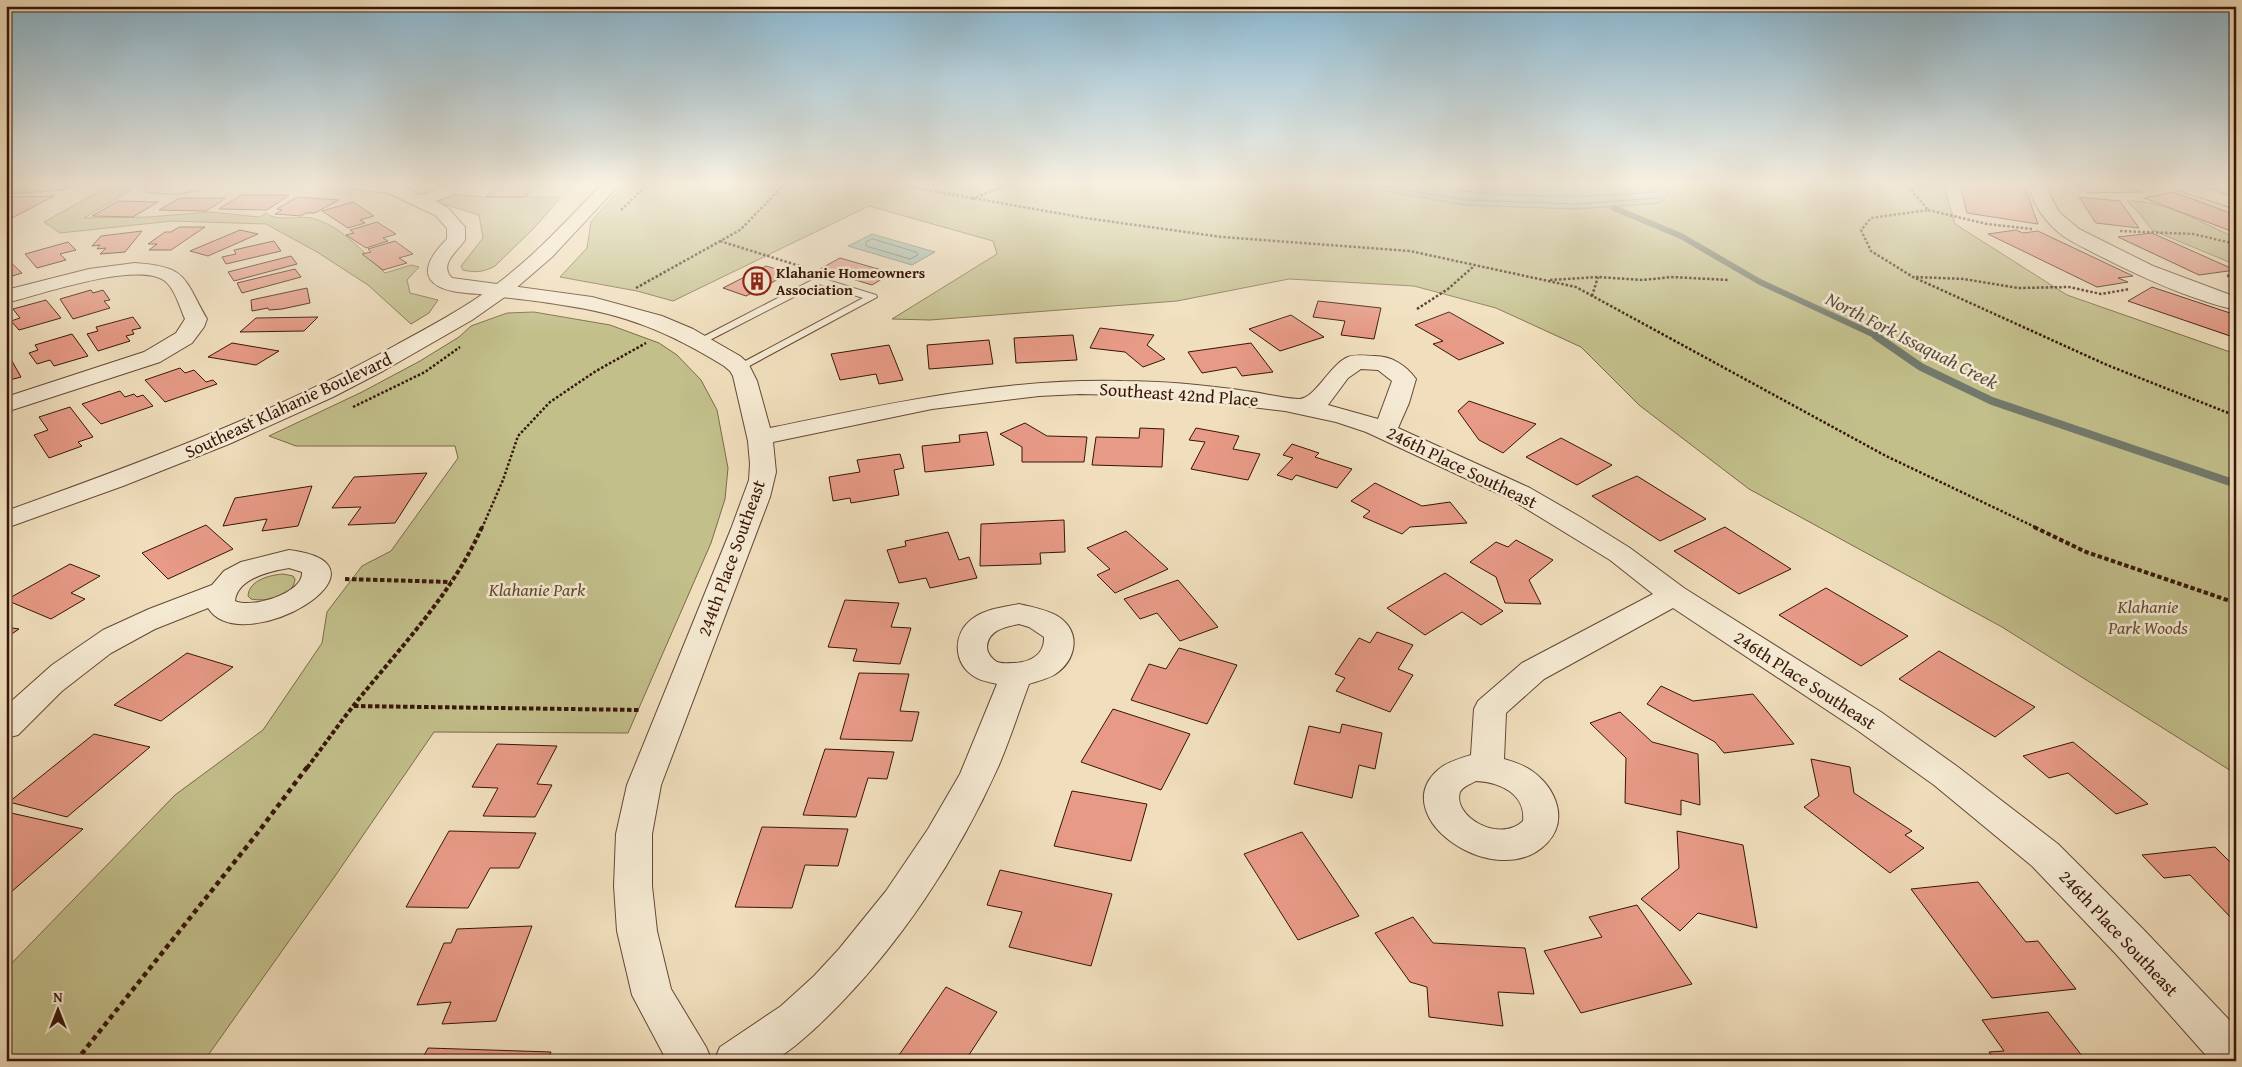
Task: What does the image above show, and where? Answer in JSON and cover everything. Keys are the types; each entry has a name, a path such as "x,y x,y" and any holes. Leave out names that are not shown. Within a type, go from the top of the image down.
{"street":[{"path":"456,235 456,240 437,264 439,276 445,282 461,286 568,299 622,309 666,324 700,342 740,368"},
{"name":"Southeast Klahanie Boulevard","path":"6,520 180,456 334,388 405,350 501,291 531,267 562,235"},
{"path":"2075,235 2128,263 2169,281 2236,304"},
{"path":"6,297 103,272 143,270 172,277 178,284 196,319 193,327 184,338 169,349 135,364 6,405"},
{"path":"1303,407 1320,400 1340,373 1356,362 1384,363 1404,379 1398,403 1385,429"},
{"name":"244th Place Southeast","path":"691,1061 652,996 637,931 633,886 634,834 644,785 752,511 764,465 760,437 750,396 740,368"},
{"name":"Southeast 42nd Place","path":"760,437 957,398 1033,390 1099,387 1172,390 1303,407"},
{"name":"246th Place Southeast","path":"1303,407 1385,429 1400,439 1521,494 1620,554 1674,595 1869,721 1946,776 2046,855 2130,942 2236,1058"},
{"path":"302,560 312,563 317,570 316,578 311,587 288,603 256,614 230,612 222,607 220,600 222,592 230,582 242,573 273,561 302,560"},
{"path":"6,726 69,668 101,645 142,624 222,592"},
{"path":"1487,768 1490,709 1533,671 1674,595"},
{"path":"735,1061 802,1014 848,970 884,924 930,855 976,776 1016,675"}],"lane":[{"path":"700,342 818,280 872,297 740,368"}],"path":[{"path":"636,288 731,235"},
{"path":"1206,235 1410,251 1576,287 1886,456 2086,552 2236,603"},
{"path":"1863,235 1871,251 1913,277 1993,316 2098,361 2236,416"},
{"path":"2189,235 2236,244"},
{"path":"720,241 804,268 796,272"},
{"path":"1417,309 1448,289 1475,265"},
{"path":"1544,280 1598,277 1643,280 1671,277 1729,280"},
{"path":"1592,296 1598,277"},
{"path":"1913,277 1964,279 2018,288 2069,287 2100,294 2169,281"},
{"path":"76,1061 256,835 353,706 431,612 476,541 503,480 518,436 550,402 596,371 649,342"},
{"path":"316,578 450,582"},
{"path":"353,706 646,710"}],"green space":[{"path":"286,235 344,235 385,273 411,265 419,267 407,280 410,293 438,300 429,313 411,324 368,285 317,252"},
{"path":"482,235 527,235 495,266 487,270 475,272 463,270 461,266 483,238"},
{"name":"Klahanie Park Woods","path":"589,235 810,235 673,301 637,291 560,277 587,248"},
{"name":"Klahanie Park Woods","path":"971,235 1972,235 2067,295 2236,354 2236,774 2002,627 1749,489 1639,405 1581,347 1496,308 1414,286 1289,279 1177,301 930,320 892,319 997,254 993,241"},
{"path":"2164,235 2229,235 2236,238 2236,265"},
{"name":"Klahanie Park","path":"534,312 610,325 659,343 677,355 701,380 717,410 728,468 725,499 711,543 628,733 434,732 204,1061 6,1061 6,969 175,795 263,730 322,643 327,612 362,566 391,551 458,458 455,446 296,446 269,436 362,392 420,361 459,337 471,326 507,313"},
{"path":"283,574 293,576 295,579 290,590 284,594 264,600 251,599 248,596 249,591 256,582 266,577"}],"water":[{"path":"870,235 875,235 935,252 912,265 848,246"}],"building":[{"path":"139,235 125,252 100,254 106,248 97,249 100,245 92,246 101,236"},
{"path":"161,235 193,235 171,250 149,250 157,244 148,244"},
{"path":"229,235 256,235 208,256 190,251"},
{"path":"346,235 393,235 383,238 388,241 366,248"},
{"path":"1990,235 2046,235 2133,276 2118,278 2128,282 2097,287"},
{"path":"2156,235 2235,270 2199,275 2118,237"},
{"path":"274,241 281,251 226,264 222,257 236,254 234,250"},
{"path":"395,241 413,254 399,258 407,263 383,270 362,254 371,252 368,249"},
{"path":"68,242 76,250 60,254 66,260 37,268 25,254"},
{"path":"291,256 297,264 234,281 228,272"},
{"path":"840,258 892,273 872,285 820,269"},
{"path":"6,260 8,260 22,273 6,278"},
{"name":"Klahanie Homeowners Association","path":"766,266 790,273 746,296 723,288"},
{"path":"295,269 301,277 242,293 237,283"},
{"path":"2152,287 2236,315 2236,338 2128,301"},
{"path":"307,288 310,303 282,309 269,310 268,308 252,311 251,300"},
{"path":"91,290 93,293 103,290 110,300 104,301 110,308 73,319 60,299"},
{"path":"46,300 61,318 19,330 11,321 20,318 13,309"},
{"path":"1318,301 1381,308 1374,339 1341,335 1345,321 1313,317"},
{"path":"1449,312 1504,343 1459,360 1433,344 1443,341 1415,325"},
{"path":"1291,315 1324,337 1280,351 1249,329"},
{"path":"133,317 141,328 132,330 134,334 126,336 130,341 98,351 87,334 98,331 96,327"},
{"path":"318,317 304,331 240,332 256,318"},
{"path":"1100,328 1154,335 1147,345 1165,359 1143,367 1125,352 1090,348"},
{"path":"72,334 88,356 54,366 50,360 37,364 29,353 38,350 35,345"},
{"path":"1073,335 1077,360 1016,363 1014,338"},
{"path":"989,340 993,364 929,369 927,345"},
{"path":"232,343 279,351 256,365 208,357"},
{"path":"1251,343 1273,372 1242,376 1236,367 1202,373 1188,352"},
{"path":"889,345 903,380 879,384 876,374 840,380 831,354"},
{"path":"6,354 8,354 21,377 6,381"},
{"path":"180,368 185,373 194,370 206,382 213,380 217,384 165,402 145,380"},
{"path":"120,391 125,397 134,394 137,397 143,395 153,406 101,424 82,404"},
{"path":"1469,401 1536,424 1503,453 1479,440 1458,411"},
{"path":"70,407 93,437 78,442 82,446 49,458 34,435 48,430 39,417"},
{"path":"1025,423 1047,436 1087,437 1084,462 1022,462 1022,447 1000,434"},
{"path":"1140,428 1164,429 1162,467 1092,465 1096,437 1139,438"},
{"path":"1196,428 1239,436 1233,449 1260,454 1248,480 1191,469 1205,442 1189,440"},
{"path":"987,432 994,465 925,472 922,446 960,442 959,435"},
{"path":"1561,438 1612,465 1577,485 1526,457"},
{"path":"1292,444 1319,453 1315,457 1352,469 1337,488 1296,475 1292,480 1277,475 1293,458 1283,455"},
{"path":"900,454 904,468 894,470 899,495 851,503 850,498 833,501 829,477 860,472 857,460"},
{"path":"427,473 395,523 348,525 361,507 332,508 354,477"},
{"path":"1637,476 1706,519 1660,541 1592,496"},
{"path":"1375,483 1422,506 1450,502 1467,523 1410,527 1402,534 1363,517 1370,511 1351,501"},
{"path":"312,486 298,526 262,531 267,519 223,526 235,498"},
{"path":"1064,520 1065,552 1040,553 1041,564 980,566 981,524"},
{"path":"206,525 233,549 168,579 142,553"},
{"path":"1725,527 1791,569 1739,594 1674,551"},
{"path":"1126,531 1168,569 1115,593 1097,575 1110,569 1087,548"},
{"path":"948,532 959,560 969,557 977,578 930,588 926,578 899,583 887,550 906,546 905,541"},
{"path":"1516,540 1553,560 1529,580 1541,604 1505,603 1496,577 1470,562 1496,542 1508,547"},
{"path":"70,564 100,576 71,593 85,599 51,619 6,600"},
{"path":"1445,573 1503,611 1481,625 1462,612 1425,635 1387,608"},
{"path":"1178,580 1218,627 1180,641 1157,613 1140,619 1124,599"},
{"path":"1826,588 1908,636 1861,666 1779,615"},
{"path":"845,600 899,603 891,627 911,628 900,664 853,661 857,649 828,647"},
{"path":"6,627 19,629 6,638"},
{"path":"1377,632 1413,645 1398,669 1413,675 1390,712 1336,691 1345,678 1335,674 1359,638 1370,643"},
{"path":"1179,648 1237,665 1207,724 1131,700 1149,664 1166,669"},
{"path":"1939,651 2035,707 1995,737 1899,679"},
{"path":"187,653 233,667 161,721 114,705"},
{"path":"859,673 909,674 900,711 919,712 912,741 840,739"},
{"path":"1661,686 1693,701 1753,694 1794,744 1724,753 1715,742 1647,704"},
{"path":"1113,709 1190,734 1161,790 1081,762"},
{"path":"1620,712 1652,742 1698,754 1700,805 1681,800 1681,815 1625,803 1626,758 1590,723"},
{"path":"1342,724 1382,733 1375,769 1359,765 1352,798 1294,784 1309,726 1340,733"},
{"path":"94,734 150,747 67,817 9,802"},
{"path":"2073,742 2148,804 2116,814 2068,773 2049,778 2023,756"},
{"path":"497,744 557,746 537,784 552,785 535,817 483,816 498,788 472,787"},
{"path":"825,749 894,752 887,779 868,778 856,817 803,815"},
{"path":"1811,759 1850,767 1854,793 1912,831 1905,835 1924,848 1890,873 1804,807 1819,796"},
{"path":"1072,791 1147,804 1131,861 1054,846"},
{"path":"11,813 83,829 10,893 6,892 6,816"},
{"path":"762,827 848,829 838,866 805,865 792,908 735,907"},
{"path":"449,831 536,833 519,868 490,868 468,908 406,907"},
{"path":"1677,831 1743,845 1757,928 1698,913 1680,931 1641,899 1679,868"},
{"path":"1302,832 1359,916 1298,940 1244,854"},
{"path":"2215,847 2236,868 2236,923 2190,875 2164,878 2142,855"},
{"path":"1000,870 1112,894 1091,966 1009,947 1022,912 987,905"},
{"path":"1978,882 2026,942 2038,941 2076,989 1992,998 1911,889"},
{"path":"1637,905 1692,984 1581,1013 1544,951 1602,937 1589,917"},
{"path":"1413,917 1433,943 1525,948 1534,994 1498,992 1503,1026 1429,1017 1427,987 1410,982 1375,933"},
{"path":"532,926 496,1021 442,1024 451,1002 417,1005 444,943 451,943 457,929"},
{"path":"946,987 997,1012 965,1061 895,1061"},
{"path":"2048,1012 2086,1061 1995,1061 1989,1052 2004,1051 1982,1020"},
{"path":"428,1048 551,1052 547,1061 421,1061"}],"waterway":[{"name":"North Fork Issaquah Creek","path":"1678,235 1760,282 1879,337"},
{"name":"North Fork Issaquah Creek","path":"1876,336 1921,367 1992,401 2236,484"}],"place":[{"name":"Klahanie Homeowners Association","path":"757,281"}]}
